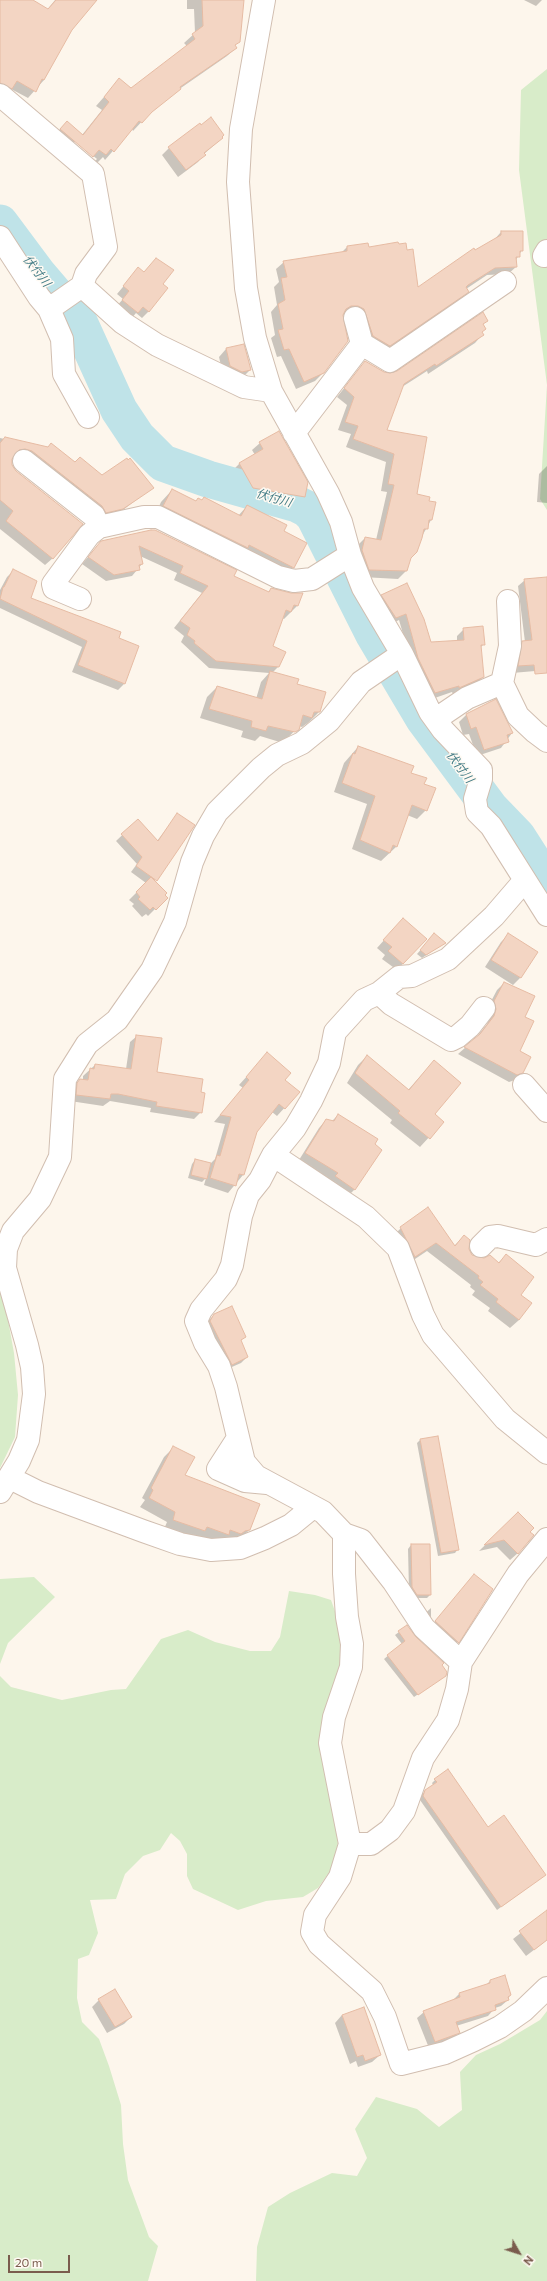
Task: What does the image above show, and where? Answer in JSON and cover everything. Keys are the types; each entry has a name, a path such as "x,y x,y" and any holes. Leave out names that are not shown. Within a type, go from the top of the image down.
{"street":[{"path":"264,0 242,129 238,182 246,288 255,338 271,390 328,493 341,522 350,555 393,660 443,730 481,770 477,812 491,826 547,915"},
{"path":"0,95 93,174 106,247 86,274 81,287 50,308"},
{"path":"0,236 39,297 50,308 62,339 64,374 88,416"},
{"path":"355,318 362,344 390,361 505,282"},
{"path":"81,287 123,323 157,345 244,387 271,390"},
{"path":"294,433 362,344"},
{"path":"24,461 94,516 99,527"},
{"path":"80,599 54,588 53,584 89,535 99,527 144,518 158,517 278,577 294,580 312,579 350,555"},
{"path":"508,601 510,646 502,683 518,716 535,732 547,740"},
{"path":"313,1506 291,1524 265,1538 240,1548 211,1550 180,1544 38,1492 5,1485 28,1440 34,1394 27,1344 5,1268 6,1249 12,1231 40,1199 60,1156 65,1079 87,1044 117,1020 152,970 175,922 192,862 203,836 217,812 261,768 277,755 302,744 329,721 361,682 393,660"},
{"path":"436,719 468,698 502,683"},
{"path":"461,1662 424,1628 372,1552 361,1540 344,1534 323,1512 256,1476 244,1462 232,1406 219,1366 205,1343 196,1321 201,1310 226,1279 232,1265 241,1216 248,1195 260,1180 273,1155 295,1128 310,1101 329,1063 335,1032 364,1000 379,993 399,977 412,976 448,959 494,916 525,880"},
{"path":"379,993 391,1004 451,1040 470,1026 484,1008"},
{"path":"524,1086 547,1111"},
{"path":"273,1155 366,1217 398,1248 423,1316 432,1335 501,1415 529,1440 547,1453"},
{"path":"482,1246 490,1237 498,1236 536,1245 547,1239"},
{"path":"344,1534 344,1574 347,1617 352,1644 351,1667 334,1717 330,1743 350,1844 340,1877 315,1915 312,1932 319,1944 372,1991 385,2017 400,2064 445,2053 500,2027 523,2011 547,1988"},
{"path":"350,1844 370,1844 390,1830 404,1810 423,1758 448,1720 457,1689 461,1662 490,1620 518,1574 547,1539"}],"green space":[{"path":"547,69 547,385 519,170 521,90"},
{"path":"547,385 547,510 540,499"},
{"path":"0,1276 14,1353 18,1395 15,1437 0,1468"},
{"path":"34,1577 55,1597 8,1643 0,1664 0,1579"},
{"path":"289,1591 315,1595 331,1600 338,1620 343,1653 335,1824 338,1843 333,1867 318,1888 303,1897 266,1901 238,1910 193,1889 187,1876 187,1854 180,1841 171,1833 160,1850 143,1856 125,1874 116,1899 90,1900 98,1933 89,1955 78,1959 77,1998 82,2022 99,2039 109,2066 121,2105 123,2144 128,2180 149,2237 158,2246 148,2281 0,2281 0,1676 11,1687 62,1700 111,1690 126,1689 161,1639 188,1630 215,1642 250,1651 271,1651 280,1637"},
{"path":"547,2011 547,2281 256,2281 257,2247 268,2207 290,2193 332,2173 357,2176 367,2158 355,2129 376,2097 417,2109 439,2127 462,2110 460,2072 476,2055 500,2044 540,2020"}],"building":[{"path":"0,0 33,0 48,9 56,0 97,0 72,30 44,80 42,79 36,92 17,81 12,89 0,83"},
{"path":"202,0 244,0 240,42 235,45 237,48 180,87 181,89 152,112 142,123 139,121 114,152 111,149 106,155 99,150 93,157 60,129 67,121 83,135 109,102 104,97 119,78 131,88 195,39 192,34 203,26"},
{"path":"211,117 224,135 222,137 223,138 204,153 206,155 186,170 168,147 200,123 201,125"},
{"path":"501,231 523,231 523,251 520,251 520,257 516,257 517,267 495,268 468,285 466,287 469,292 390,346 373,336 364,309 358,306 351,306 346,309 343,315 348,341 324,373 304,382 289,349 284,350 278,330 283,329 278,304 285,300 281,278 287,277 283,261 347,251 347,246 368,243 369,247 398,242 399,244 406,243 407,250 413,249 418,287 474,248 475,250 501,235"},
{"path":"156,258 174,270 163,284 168,288 149,312 143,307 138,313 122,300 129,291 123,286 138,267 144,272"},
{"path":"483,312 488,321 483,324 486,329 482,332 484,335 436,366 435,364 404,384 387,430 427,437 417,494 430,497 429,501 436,502 432,520 429,520 428,529 424,529 417,552 411,558 407,571 369,570 362,550 365,537 381,540 394,485 388,484 394,454 353,439 358,426 345,422 354,397 344,388 365,361 384,372 390,373 397,371"},
{"path":"244,344 251,370 242,372 230,366 226,348"},
{"path":"279,431 308,482 305,497 253,488 239,463 263,449 259,442"},
{"path":"5,437 48,447 51,443 75,462 80,457 102,475 127,458 128,460 130,458 154,488 123,509 106,513 102,506 32,451 25,449 19,450 12,459 12,465 16,471 83,524 53,559 6,521 13,511 0,500 0,443"},
{"path":"172,489 196,501 198,498 202,500 204,497 241,516 247,505 287,525 284,531 307,543 294,568 249,545 248,548 163,506"},
{"path":"155,530 237,570 234,576 269,592 271,588 291,593 303,593 298,606 294,605 291,612 286,610 273,646 286,652 279,667 216,661 194,643 195,641 187,635 190,628 180,621 208,586 180,573 183,566 139,546 143,564 139,565 140,570 114,575 88,557 101,541"},
{"path":"13,569 37,581 31,598 121,632 119,638 139,646 125,684 78,665 87,641 0,599 3,587"},
{"path":"547,577 547,673 535,674 534,665 518,666 522,641 532,640 524,579"},
{"path":"407,583 424,619 431,642 464,640 463,628 483,626 485,645 481,645 484,677 459,688 459,686 435,693 418,658 406,614 396,618 381,595"},
{"path":"270,671 299,679 297,684 326,692 320,712 314,712 312,718 303,715 299,730 295,732 268,726 266,731 251,727 252,721 209,709 217,686 262,699"},
{"path":"496,699 513,733 507,735 509,742 484,750 476,727 471,729 466,714"},
{"path":"358,746 414,766 411,773 427,778 424,784 436,788 427,811 412,805 397,847 393,845 390,853 360,840 375,796 342,783 353,753 355,754"},
{"path":"177,813 195,825 157,881 136,866 142,857 121,834 138,819 158,841"},
{"path":"151,877 167,893 165,895 168,898 156,910 153,907 150,910 138,899 140,897 136,892"},
{"path":"403,918 427,939 403,964 388,951 392,947 383,940"},
{"path":"434,933 446,943 426,955 420,950"},
{"path":"508,933 538,952 521,978 491,960"},
{"path":"504,982 535,996 525,1017 534,1021 520,1051 531,1057 523,1073 517,1075 464,1047 480,1034 494,1016 496,1009 494,1001"},
{"path":"136,1035 162,1038 157,1072 203,1079 201,1092 205,1093 202,1113 156,1106 157,1102 118,1094 111,1094 110,1099 76,1095 77,1083 80,1079 88,1080 90,1068 94,1069 95,1064 131,1069"},
{"path":"267,1052 291,1073 285,1080 300,1092 285,1109 279,1104 257,1132 244,1175 239,1174 236,1186 210,1178 217,1155 220,1156 231,1117 220,1115 249,1080 246,1077"},
{"path":"367,1055 409,1090 434,1060 461,1083 435,1114 444,1122 430,1139 398,1113 400,1111 355,1073"},
{"path":"338,1114 378,1139 375,1144 382,1150 355,1190 335,1176 338,1173 305,1153 326,1119 334,1121"},
{"path":"195,1159 211,1163 207,1179 191,1175"},
{"path":"428,1207 455,1246 464,1235 470,1240 469,1249 472,1255 484,1258 490,1255 499,1263 506,1254 534,1277 521,1295 532,1303 519,1320 496,1302 498,1299 480,1285 483,1282 478,1278 479,1276 436,1243 415,1257 400,1227"},
{"path":"232,1306 246,1337 241,1340 248,1357 232,1365 210,1321 214,1314"},
{"path":"438,1436 459,1550 441,1553 420,1439"},
{"path":"173,1446 195,1457 185,1475 260,1504 250,1530 241,1534 230,1530 229,1535 207,1527 205,1531 173,1520 175,1512 149,1498 153,1490 151,1488"},
{"path":"518,1512 534,1528 530,1532 534,1535 518,1554 504,1540 484,1545"},
{"path":"411,1544 430,1544 431,1595 417,1595 412,1587"},
{"path":"474,1574 493,1589 459,1643 435,1621"},
{"path":"407,1625 416,1637 444,1663 442,1665 447,1672 446,1676 418,1695 387,1655 405,1641 398,1631"},
{"path":"448,1769 488,1827 504,1815 546,1875 501,1907 423,1796 425,1790 437,1782 434,1779"},
{"path":"547,1910 547,1940 534,1950 519,1931"},
{"path":"505,1975 511,1995 508,1997 509,2000 495,2005 496,2010 456,2022 460,2033 435,2042 423,2011 460,1997 459,1993 490,1983 490,1980"},
{"path":"115,1989 132,2017 115,2027 98,1999"},
{"path":"364,2007 381,2055 365,2061 363,2055 357,2057 342,2015"}],"waterway":[{"name":"伏付川","path":"0,223 38,274 79,322 119,410 137,437 163,463 208,479 297,504 307,509 314,516 373,633 424,719 490,808 517,836 547,883"}]}
